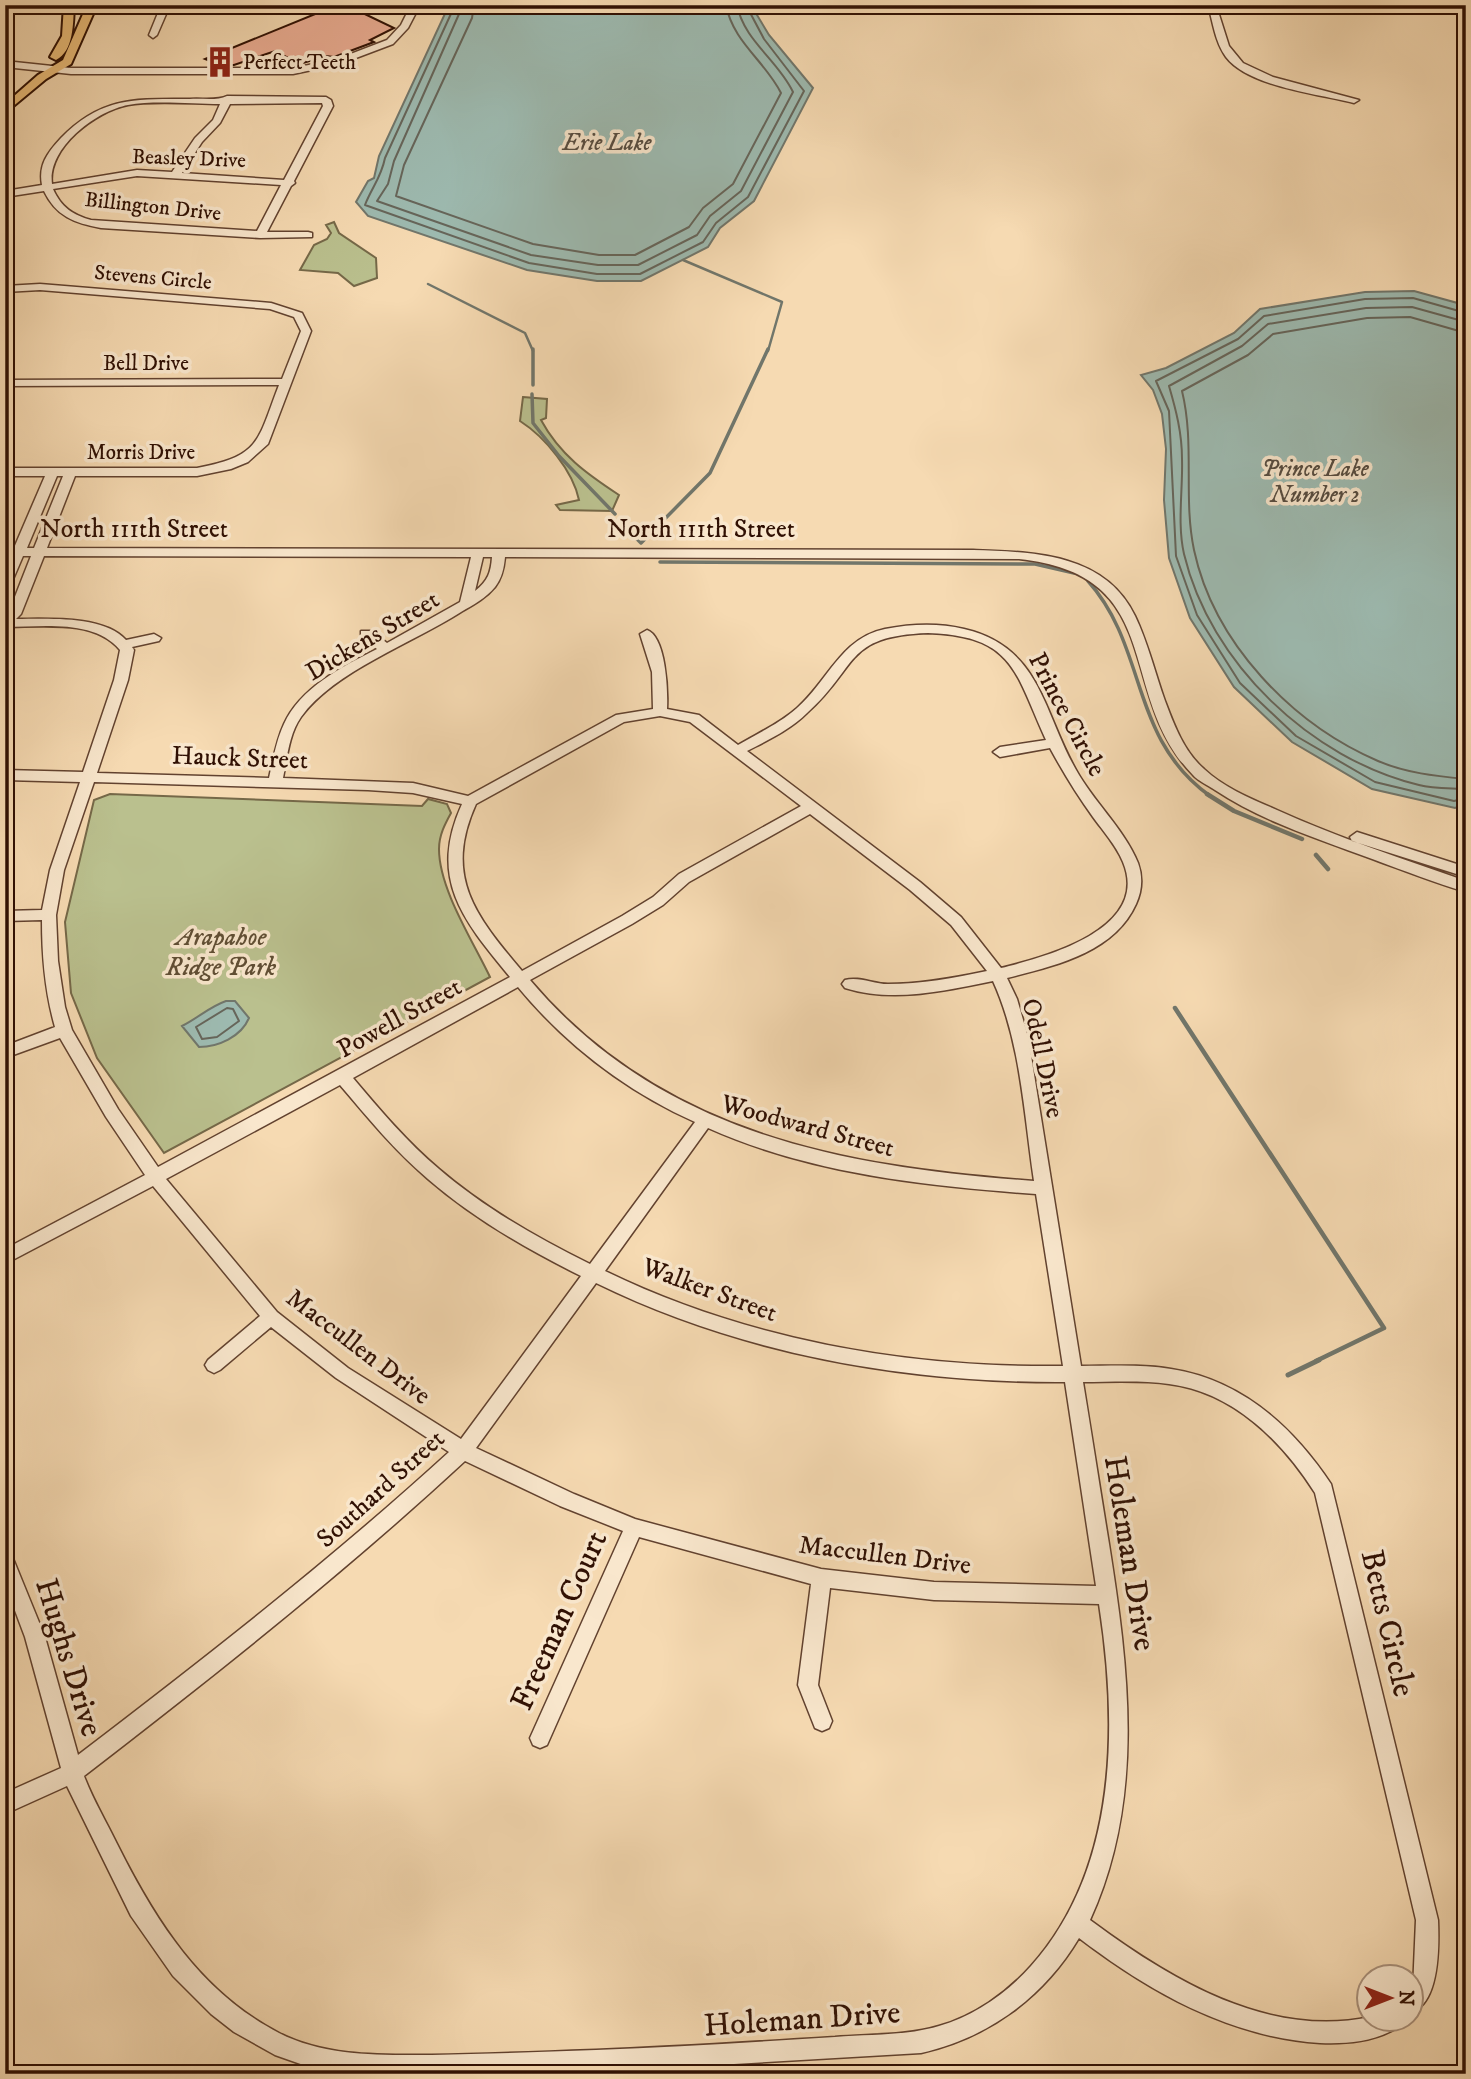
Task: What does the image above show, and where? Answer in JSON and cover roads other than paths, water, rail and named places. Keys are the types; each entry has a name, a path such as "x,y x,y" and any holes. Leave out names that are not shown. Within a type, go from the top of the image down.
{"main road":[{"path":"56,69 54,62 67,37 69,5"},
{"path":"5,110 42,77 67,62 91,7"}],"street":[{"path":"5,66 139,71 293,71 337,62 390,42 405,26 416,5"},
{"path":"1212,5 1227,51 1241,66 1287,83 1354,100"},
{"path":"91,7 165,8 153,35"},
{"path":"190,93 200,71"},
{"name":"Billington Drive","path":"290,183 328,106 326,100 227,99 190,93 108,107 58,146 48,161 45,176 48,188 64,213 90,222 260,235 308,235"},
{"path":"176,174 198,140 217,121 227,99"},
{"name":"Beasley Drive","path":"5,194 122,174 176,174 290,183"},
{"path":"260,235 290,183"},
{"name":"Stevens Circle","path":"5,289 40,288 271,306 295,314 303,321 306,331 286,382"},
{"name":"Bell Drive","path":"5,383 286,382"},
{"name":"Morris Drive","path":"5,622 15,614 70,472 212,470 252,453 262,444 286,382"},
{"path":"5,472 70,472"},
{"name":"Morris Drive","path":"5,584 53,472"},
{"name":"North 111th Street","path":"5,552 973,554 1030,557 1072,564 1090,572 1118,597 1128,615 1163,719 1181,753 1215,786 1313,832 1466,887"},
{"name":"Dickens Street","path":"466,604 478,553"},
{"name":"Dickens Street","path":"275,783 295,715 329,681 443,621 484,591 496,577 499,553"},
{"path":"5,622 75,624 117,637 124,645 154,638"},
{"name":"Prince Circle","path":"739,750 802,712 849,653 865,641 881,634 929,629 976,637 998,646 1015,659 1024,671 1054,743 1087,800 1130,858 1135,883 1130,903 1117,923 1097,939 1073,952 997,973 911,989 882,990 850,984"},
{"path":"366,635 387,650"},
{"path":"470,801 621,718 660,712 662,684 658,656 647,635"},
{"name":"Maccullen Drive","path":"124,645 127,650 122,672 57,870 49,915 50,961 57,1007 64,1030 112,1113 156,1178 271,1317 342,1373 463,1451 567,1500 634,1527 821,1578 934,1591 1105,1595"},
{"name":"Odell Drive","path":"660,712 694,718 915,886 956,921 997,973 1009,999 1020,1037 1072,1374"},
{"path":"1000,752 1054,743"},
{"name":"Hauck Street","path":"5,775 413,788 470,801"},
{"name":"Woodward Street","path":"470,801 458,825 452,863 463,897 481,929 517,979 544,1010 587,1050 623,1078 704,1123 774,1147 849,1167 964,1184 1043,1188"},
{"name":"Powell Street","path":"5,1257 156,1178 627,920 658,901 684,878 809,808"},
{"name":"North 111th Street","path":"1261,809 1318,824 1466,872"},
{"path":"5,916 49,915"},
{"path":"5,1052 64,1030"},
{"name":"Walker Street","path":"342,1077 414,1156 447,1186 499,1222 594,1273 681,1311 766,1338 856,1359 940,1371 1130,1374"},
{"name":"Southard Street","path":"5,1804 72,1773 254,1632 378,1529 463,1451 704,1123"},
{"path":"214,1365 271,1317"},
{"name":"Holeman Drive","path":"72,1773 144,1923 179,1970 223,2010 284,2047 323,2060 379,2066 510,2065 736,2055 924,2042 978,2021 1025,1989 1063,1948 1078,1924 1103,1854 1117,1784 1120,1706 1072,1374"},
{"name":"Betts Circle","path":"1130,1374 1170,1376 1205,1384 1237,1400 1276,1429 1303,1458 1324,1490 1427,1920 1426,1965"},
{"name":"Freeman Court","path":"540,1738 634,1527"},
{"name":"Hughs Drive","path":"5,1562 15,1581 54,1698 72,1773"},
{"path":"821,1578 808,1685 822,1721"},
{"path":"1078,1924 1132,1966 1192,2000 1257,2023 1305,2032 1356,2031"}],"water":[{"name":"Erie Lake","path":"449,5 751,5 769,35 813,88 754,201 720,228 708,247 641,281 597,281 527,270 368,216 356,202 368,181 374,178 379,156"},
{"name":"Prince Lake Number 2","path":"1414,291 1461,304 1466,310 1466,804 1455,808 1372,789 1292,742 1234,687 1190,618 1169,558 1164,500 1166,449 1162,414 1153,390 1141,375 1166,368 1234,333 1260,309 1365,292"},
{"path":"226,1001 235,1001 249,1018 245,1025 228,1040 199,1047 182,1026"}],"waterway":[{"path":"683,260 782,302 768,351"},
{"path":"428,284 525,333 533,351"},
{"path":"637,539 641,543 710,473 768,349"},
{"path":"533,351 533,385"},
{"path":"532,394 533,423 559,456 615,514"},
{"path":"660,562 1035,564 1074,573"},
{"path":"1088,581 1107,607 1121,635 1152,720 1165,747 1184,773 1210,796"},
{"path":"1210,796 1234,811 1302,839"},
{"path":"1316,855 1328,869"},
{"path":"1175,1008 1384,1328 1316,1361"},
{"path":"1460,1355 1466,1359"},
{"path":"1288,1375 1319,1360"}],"place":[{"name":"Perfect Teeth","path":"220,62"}],"park label":[{"name":"Arapahoe Ridge Park","path":"221,951"}]}
